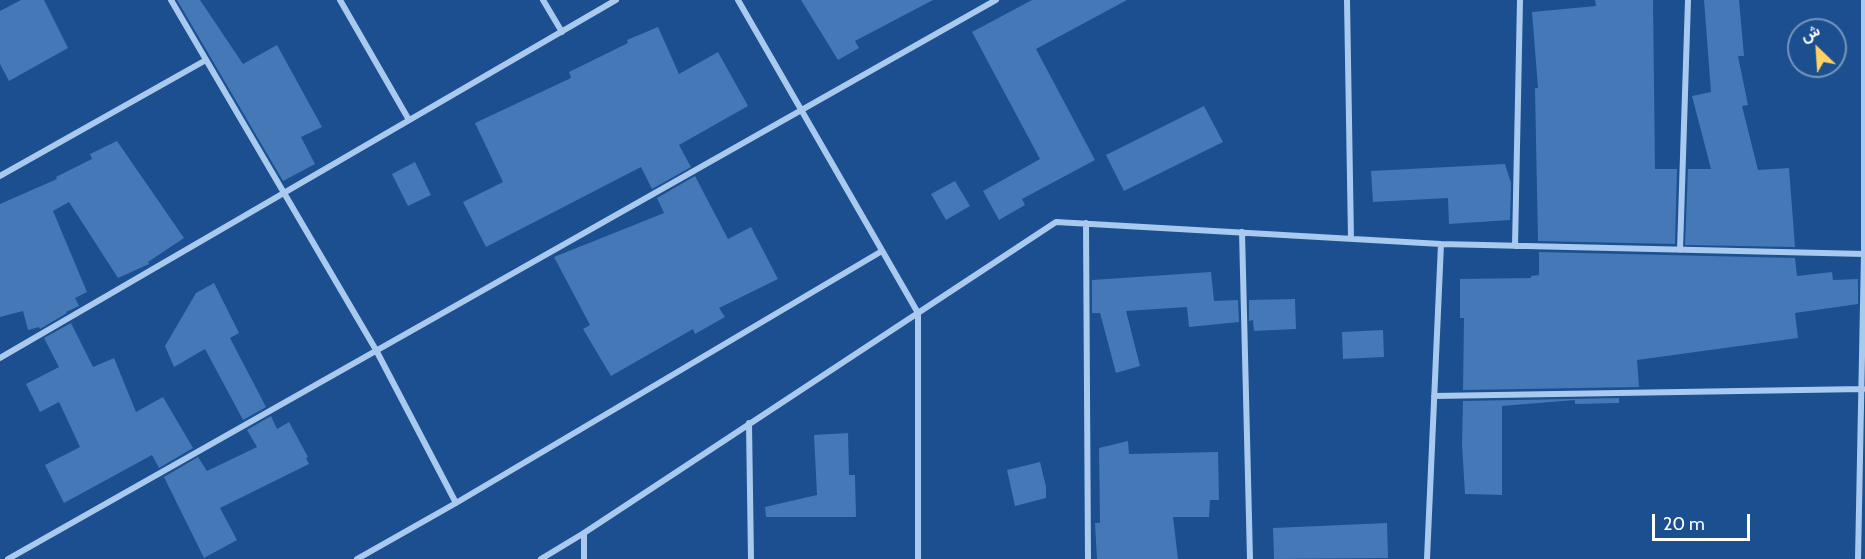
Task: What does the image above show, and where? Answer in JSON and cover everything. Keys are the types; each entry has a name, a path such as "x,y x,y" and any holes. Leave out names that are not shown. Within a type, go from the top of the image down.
{"street":[{"path":"171,0 376,350 456,503"},
{"path":"340,0 409,120"},
{"path":"543,0 562,32"},
{"path":"0,358 616,0"},
{"path":"738,0 918,313 918,559"},
{"path":"8,559 996,0"},
{"path":"1347,0 1351,239"},
{"path":"1515,246 1520,0"},
{"path":"1680,250 1688,0"},
{"path":"1858,559 1865,254 1864,0"},
{"path":"0,176 206,60"},
{"path":"541,559 1056,222 1441,244 1865,254"},
{"path":"1086,223 1088,559"},
{"path":"1242,232 1250,559"},
{"path":"1427,559 1441,244"},
{"path":"357,559 882,251"},
{"path":"1434,396 1863,389"},
{"path":"749,423 751,559"},
{"path":"584,533 584,559"}],"building":[{"path":"21,0 44,0 68,48 9,81 0,64 0,11"},
{"path":"177,0 200,0 243,64 277,45 322,127 301,137 315,164 283,181"},
{"path":"801,0 933,0 855,41 859,48 838,60"},
{"path":"1032,0 1127,0 1036,49 1095,160 1022,199 1025,205 999,220 983,191 1040,159 972,32"},
{"path":"1595,0 1653,0 1655,169 1677,169 1675,244 1538,241 1535,88 1538,88 1532,12 1596,6"},
{"path":"1704,0 1739,0 1744,56 1738,56 1748,105 1742,106 1758,170 1789,168 1795,247 1685,245 1688,169 1711,169 1692,96 1711,92"},
{"path":"658,27 679,74 718,52 748,106 679,145 691,167 652,189 641,167 486,247 463,202 503,182 475,123 571,78 569,72 628,43 627,40"},
{"path":"1204,106 1223,142 1124,191 1106,155"},
{"path":"117,141 184,238 148,262 149,264 118,278 69,202 53,211 87,292 75,298 79,306 40,329 39,327 28,330 23,311 0,317 0,204 57,179 56,177 92,159 90,154"},
{"path":"415,162 431,195 408,206 392,174"},
{"path":"1505,164 1511,183 1510,220 1449,224 1448,198 1373,202 1371,171"},
{"path":"695,176 728,239 751,227 778,279 719,308 725,317 695,334 693,329 611,376 583,329 590,325 554,257 664,213 657,198"},
{"path":"955,181 970,206 946,220 931,194"},
{"path":"1539,252 1795,258 1797,276 1832,272 1833,280 1858,279 1858,304 1795,313 1798,338 1637,360 1639,387 1463,390 1464,318 1460,318 1460,279 1531,278 1531,276 1539,275"},
{"path":"1211,272 1214,301 1238,300 1239,322 1189,327 1187,307 1126,311 1140,366 1116,373 1100,313 1092,313 1092,280"},
{"path":"214,283 239,333 230,338 266,407 243,420 205,349 174,367 165,346 196,293"},
{"path":"1295,299 1296,329 1254,331 1253,320 1249,321 1249,300"},
{"path":"71,323 93,367 114,358 136,412 163,397 193,448 159,468 152,455 64,503 45,465 80,447 59,402 40,412 26,384 59,367 44,338"},
{"path":"1383,330 1384,357 1343,359 1342,332"},
{"path":"1619,398 1619,403 1575,404 1575,400 1502,406 1502,495 1465,494 1462,444 1463,401"},
{"path":"271,416 277,429 289,422 308,457 306,458 309,464 220,508 237,540 204,558 164,477 198,457 207,471 257,447 247,430"},
{"path":"848,433 849,475 855,475 856,517 766,517 765,507 817,495 814,435"},
{"path":"1128,441 1129,454 1218,452 1219,500 1210,500 1209,517 1173,517 1178,559 1097,559 1095,523 1100,523 1099,448"},
{"path":"1040,462 1046,487 1046,498 1015,506 1007,470"},
{"path":"1387,523 1388,558 1274,559 1273,528"}]}
